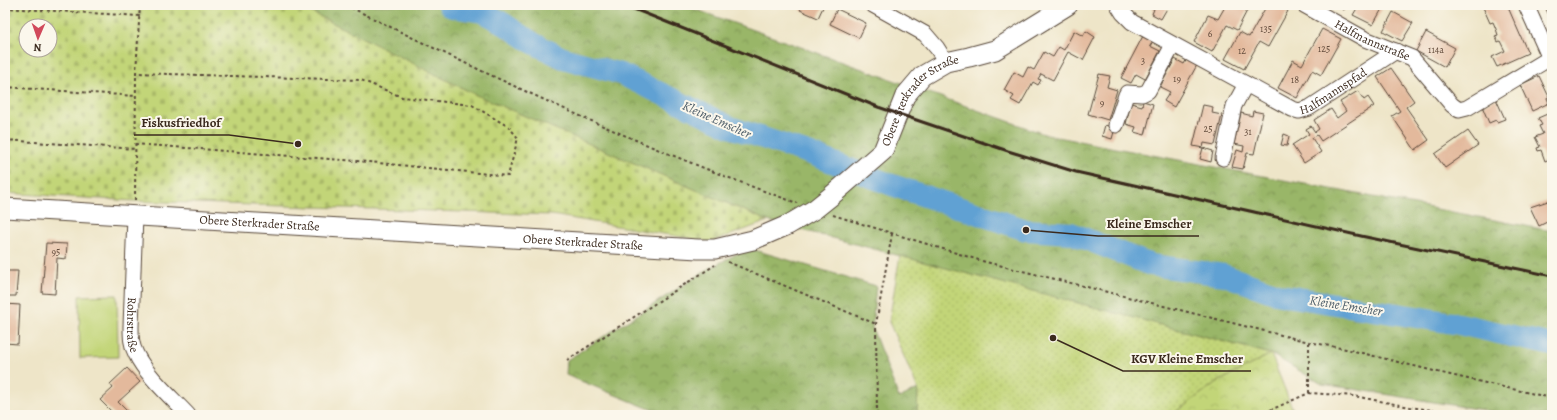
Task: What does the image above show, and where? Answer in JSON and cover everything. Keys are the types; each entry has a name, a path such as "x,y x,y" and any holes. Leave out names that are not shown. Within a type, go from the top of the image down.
{"street":[{"name":"Obere Sterkrader Straße","path":"5,208 698,249 720,255 788,225 815,209 883,151 905,96 922,76 946,62 995,50 1068,5"},
{"name":"Halfmannspfad","path":"1118,5 1123,13 1132,22 1292,109 1300,110 1308,108 1396,51"},
{"name":"Halfmannstraße","path":"1304,5 1365,39 1412,58 1452,105 1459,110 1467,108 1551,58"},
{"path":"1526,5 1551,58"},
{"path":"877,6 924,34 937,48 946,62"},
{"path":"1116,125 1127,93 1142,94 1148,91 1173,45"},
{"path":"1223,158 1234,106 1246,84"},
{"name":"Rohrstraße","path":"135,216 131,327 132,343 135,353 144,367 188,415"}],"path":[{"path":"135,216 136,73 140,5"},
{"path":"346,5 448,55 575,114 736,181 815,209 982,261 1309,342 1346,349 1552,398"},
{"path":"5,8 140,16"},
{"path":"136,73 361,80 402,97 472,105 509,127 518,138 508,176 369,162 136,144"},
{"path":"5,87 136,96"},
{"path":"5,140 136,150"},
{"path":"877,415 876,324 892,234"},
{"path":"567,360 710,268 720,255 876,324"},
{"path":"1309,342 1310,393"},
{"path":"1259,415 1310,393 1354,396 1410,407 1467,415"}],"green space":[{"path":"5,5 297,5 476,95 768,221 711,242 552,215 135,201 5,193"},
{"path":"297,5 683,5 1047,135 1552,231 1552,415 1514,415 1322,384 1271,354 768,221 476,95"},
{"path":"748,248 876,286 872,328 899,398 918,389 917,415 665,415 566,375 567,360 710,268"},
{"path":"900,255 1271,354 1214,384 1172,415 917,415 918,389 889,322"},
{"path":"117,295 118,357 80,358 79,296"},
{"path":"1271,354 1295,415 1172,415 1214,384"}],"building":[{"path":"803,5 824,5 818,18 800,10"},
{"path":"1147,5 1169,5 1161,19 1152,14 1154,9"},
{"path":"1226,5 1250,5 1237,30 1227,25 1212,52 1194,42 1208,15 1218,19"},
{"path":"1267,5 1277,5 1288,11 1268,47 1259,42 1244,69 1225,59 1240,32 1249,37"},
{"path":"1335,5 1346,5 1344,10"},
{"path":"1359,5 1380,5 1383,7 1373,25 1353,15"},
{"path":"1482,5 1507,5 1528,53 1497,67 1492,57 1505,51 1500,41 1498,42 1495,36 1498,35 1493,22 1490,23"},
{"path":"1544,5 1552,5 1552,21"},
{"path":"837,9 866,23 859,38 830,24"},
{"path":"1393,12 1413,23 1402,41 1383,31"},
{"path":"1322,29 1341,39 1321,75 1312,70 1297,98 1278,88 1293,60 1302,65"},
{"path":"1074,31 1083,36 1086,31 1095,37 1083,60 1068,52 1053,80 1041,74 1038,79 1041,80 1038,85 1033,82 1020,105 1011,100 1014,96 1004,90 1014,72 1023,77 1028,67 1034,70 1044,52 1053,57 1059,47 1064,50"},
{"path":"1426,32 1455,48 1445,67 1416,51"},
{"path":"1143,36 1153,41 1150,46 1160,51 1145,79 1136,74 1131,83 1121,78"},
{"path":"1175,59 1184,64 1187,59 1197,65 1174,107 1164,101 1170,92 1160,87"},
{"path":"1391,68 1414,101 1406,107 1429,140 1415,150 1392,116 1400,111 1377,77"},
{"path":"1099,74 1110,76 1107,87 1117,90 1108,120 1088,114"},
{"path":"1539,76 1549,97 1547,98 1549,103 1532,111 1520,85"},
{"path":"1358,91 1364,100 1368,97 1374,106 1321,141 1317,135 1312,138 1321,152 1304,163 1292,145 1309,134 1306,129 1311,126 1315,132 1319,129 1314,120 1331,109 1337,118 1346,111 1340,102"},
{"path":"1496,99 1505,119 1497,122 1496,120 1489,123 1482,106"},
{"path":"1143,101 1153,104 1145,135 1134,132 1136,127 1126,124 1131,103 1142,106"},
{"path":"1203,105 1213,107 1212,113 1222,115 1215,145 1204,143 1203,148 1193,146"},
{"path":"1253,111 1263,113 1254,154 1247,153 1243,169 1232,167 1237,150 1243,152 1244,146 1234,144 1241,113 1252,116"},
{"path":"1552,112 1552,158 1545,161 1541,150 1538,151 1537,148 1540,147 1535,137 1543,134 1539,126 1542,125 1538,118"},
{"path":"1105,125 1115,128 1112,139 1102,136"},
{"path":"1468,131 1478,145 1445,168 1435,154"},
{"path":"1284,134 1289,136 1287,146 1281,145"},
{"path":"1203,148 1213,151 1211,162 1200,159"},
{"path":"1551,200 1552,222 1550,223 1549,221 1539,226 1530,207"},
{"path":"46,243 67,244 66,259 57,258 55,294 42,293"},
{"path":"5,271 18,271 16,296 5,296"},
{"path":"5,304 20,305 18,344 5,343"},
{"path":"127,368 140,382 118,402 131,415 115,415 100,400 113,388 110,384"}],"waterway":[{"name":"Kleine Emscher","path":"449,5 452,7 482,12 501,22 533,43 563,58 621,74 730,127 811,154 892,185 1026,230 1071,233 1151,265 1224,275 1280,295 1459,324 1552,345"}],"railway":[{"path":"624,5 878,107 1008,151 1076,172 1361,236 1552,276"}],"place":[{"name":"Fiskusfriedhof","path":"298,144"},
{"name":"Kleine Emscher","path":"1026,230"},
{"name":"KGV Kleine Emscher","path":"1053,338"}]}
